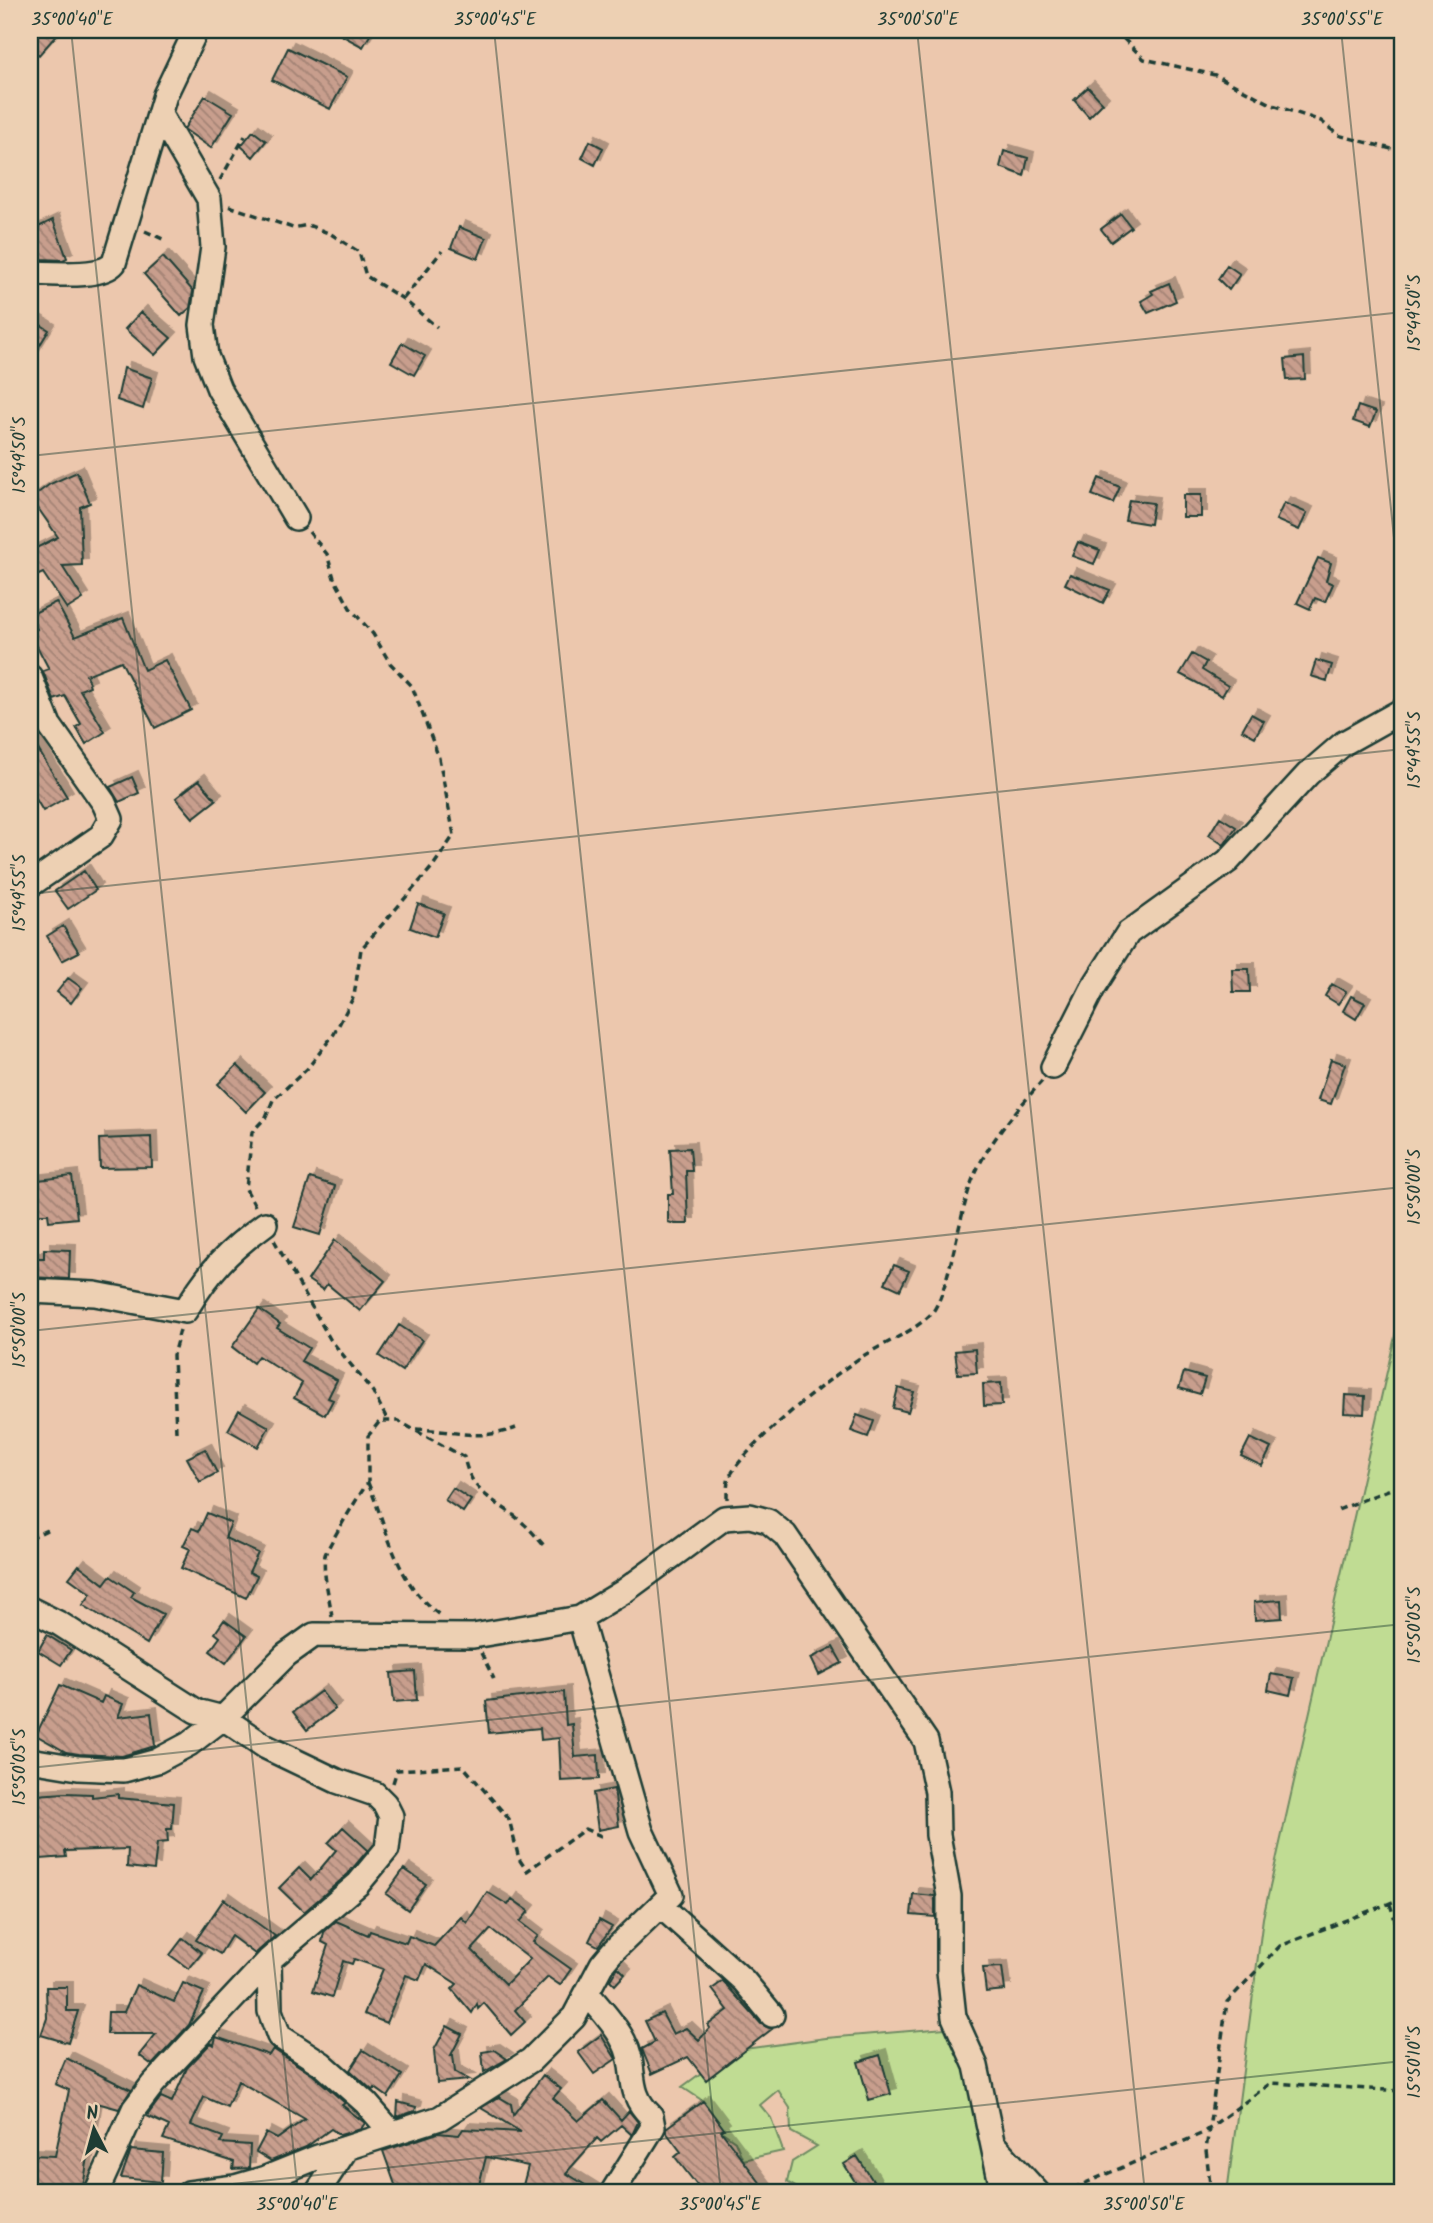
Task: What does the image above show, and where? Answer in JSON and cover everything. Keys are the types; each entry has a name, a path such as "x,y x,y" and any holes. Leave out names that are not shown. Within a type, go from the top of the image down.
{"street":[{"path":"30,273 96,273 109,270 120,251 165,95 196,30"},
{"path":"160,115 209,199 213,247 202,326 206,356 219,389 296,518"},
{"path":"30,677 49,725 104,803 111,819 101,836 30,885"},
{"path":"1053,1067 1093,988 1128,933 1228,861 1308,774 1344,743 1403,710"},
{"path":"30,1291 95,1294 185,1311 205,1278 228,1252 265,1224"},
{"path":"30,1760 78,1768 124,1770 157,1761 190,1744 223,1718 299,1643 314,1635 334,1633 473,1636 580,1618 622,1592 724,1518 750,1516 768,1521 785,1535 926,1741 937,1792 938,1835 949,1896 949,1971 954,2017 976,2066 1003,2193"},
{"path":"30,1609 60,1624 196,1711 223,1718 266,1747 337,1781 375,1794 386,1804 391,1816 387,1849 358,1884 269,1960 140,2101 96,2193"},
{"path":"189,2193 234,2187 267,2178 440,2118 531,2060 574,2017 602,1964 612,1952 671,1895 669,1885 658,1869 641,1830 580,1618"},
{"path":"661,1906 744,1981 772,2015"},
{"path":"269,1960 270,2011 279,2036 322,2064 366,2104 392,2133"},
{"path":"588,1994 624,2040 630,2054 629,2071 634,2090 642,2108 651,2116 653,2127 612,2193"},
{"path":"992,2143 1038,2193"},
{"path":"317,2193 346,2149"}],"path":[{"path":"1115,30 1144,59 1215,75 1273,105 1321,121 1339,135 1403,152"},
{"path":"245,136 209,199 293,228 308,225 331,234 359,252 366,276 403,299 436,327"},
{"path":"403,299 442,251"},
{"path":"296,518 327,554 334,578 350,608 373,634 390,663 412,686 439,758 454,835 426,875 361,949 354,996 334,1034 307,1069 273,1100 266,1117 252,1132 246,1189 330,1339 373,1392 388,1421"},
{"path":"724,1518 729,1478 763,1438 813,1393 852,1364 912,1330 933,1312 943,1289 973,1177 993,1142 1053,1067"},
{"path":"176,1432 173,1355 185,1311"},
{"path":"494,1679 473,1636 425,1604 406,1581 368,1483 368,1436 380,1421 398,1421 464,1457 468,1475 482,1495 525,1524 546,1548"},
{"path":"414,1429 446,1430 464,1436 494,1436 516,1428"},
{"path":"334,1633 325,1554 349,1516 359,1492 368,1483"},
{"path":"1338,1510 1403,1484"},
{"path":"30,1538 47,1530"},
{"path":"386,1804 397,1770 463,1766 509,1819 519,1859 527,1871 585,1829 606,1838"},
{"path":"1212,2193 1206,2150 1227,2002 1280,1946 1403,1898"},
{"path":"1390,1903 1403,1945"},
{"path":"1062,2193 1132,2165 1210,2127 1271,2083 1403,2091"}],"green space":[{"path":"1403,1301 1403,2193 1227,2193 1263,1918"},
{"path":"969,2026 989,2193 806,2193 787,2182 792,2162 817,2146 791,2132 790,2108 778,2090 760,2105 771,2118 783,2151 743,2160 735,2141 721,2131 724,2129 703,2101 682,2087 701,2073 692,2056 826,2038"}],"building":[{"path":"30,30 61,30 39,55 30,48"},
{"path":"332,30 373,30 363,47"},
{"path":"288,48 347,77 330,109 272,80"},
{"path":"1088,87 1103,103 1089,117 1074,100"},
{"path":"205,96 233,113 211,148 184,129"},
{"path":"253,131 266,141 253,157 241,146"},
{"path":"590,141 603,148 595,165 582,158"},
{"path":"1004,151 1028,158 1024,176 1000,167"},
{"path":"1121,214 1131,227 1111,242 1101,229"},
{"path":"53,220 67,258 63,260 41,259 30,239 30,231"},
{"path":"459,227 486,238 478,259 451,248"},
{"path":"163,257 193,291 190,308 181,316 144,274"},
{"path":"1227,265 1240,274 1229,290 1218,279"},
{"path":"1169,283 1176,301 1148,313 1141,301 1153,294 1151,291"},
{"path":"141,312 171,338 155,355 125,329"},
{"path":"30,318 49,330 30,361"},
{"path":"402,343 425,356 414,375 391,362"},
{"path":"1304,357 1305,379 1287,380 1285,359"},
{"path":"124,368 152,378 143,409 117,400"},
{"path":"1358,406 1376,412 1370,427 1353,421"},
{"path":"77,472 90,503 80,507 82,565 62,566 83,599 67,609 43,573 30,579 30,551 58,537 31,498 50,484"},
{"path":"1099,478 1120,487 1113,503 1092,495"},
{"path":"1183,495 1201,495 1201,517 1183,517"},
{"path":"1129,500 1153,503 1150,524 1125,520"},
{"path":"1284,503 1307,513 1299,530 1276,520"},
{"path":"1078,542 1100,550 1094,564 1072,556"},
{"path":"1318,558 1331,563 1326,581 1333,584 1325,602 1315,598 1310,609 1297,603"},
{"path":"1070,574 1110,590 1103,603 1065,584"},
{"path":"56,602 75,637 123,618 144,670 165,660 191,710 155,728 121,661 86,675 90,686 80,690 105,732 86,744 76,727 81,724 65,696 54,700 43,671 49,669 30,633 37,629 30,615"},
{"path":"1192,654 1206,662 1202,670 1228,686 1222,696 1180,674"},
{"path":"1316,660 1332,665 1327,681 1311,676"},
{"path":"1251,714 1264,721 1255,737 1242,730"},
{"path":"30,736 67,797 43,811 30,789"},
{"path":"132,777 139,793 119,802 110,787"},
{"path":"199,780 216,800 193,818 176,798"},
{"path":"1220,817 1236,827 1224,845 1209,835"},
{"path":"84,871 96,890 68,909 55,891"},
{"path":"418,904 444,913 435,937 410,928"},
{"path":"63,926 79,952 62,961 47,936"},
{"path":"1232,969 1249,969 1250,992 1233,992"},
{"path":"68,978 82,988 71,1003 57,992"},
{"path":"1332,984 1346,992 1338,1004 1325,996"},
{"path":"1351,996 1365,1003 1356,1019 1343,1011"},
{"path":"1331,1059 1345,1064 1331,1104 1318,1100"},
{"path":"237,1065 265,1092 246,1112 218,1084"},
{"path":"151,1137 152,1167 100,1168 99,1139"},
{"path":"690,1148 692,1171 686,1171 688,1224 675,1224 668,1222 668,1194 673,1194 670,1149"},
{"path":"72,1176 77,1218 49,1221 48,1214 30,1214 30,1181"},
{"path":"310,1178 335,1186 320,1235 294,1227"},
{"path":"335,1240 385,1281 360,1311 327,1284 323,1290 308,1280"},
{"path":"44,1249 70,1250 69,1279 30,1277 30,1258 44,1258"},
{"path":"894,1265 909,1271 900,1290 885,1283"},
{"path":"259,1309 280,1324 277,1328 309,1348 301,1361 337,1380 328,1398 333,1400 325,1415 294,1398 302,1383 258,1356 253,1363 232,1347"},
{"path":"399,1325 422,1340 402,1371 379,1356"},
{"path":"975,1349 977,1373 958,1374 955,1351"},
{"path":"1184,1372 1205,1378 1200,1394 1179,1388"},
{"path":"1001,1383 1002,1405 984,1406 983,1384"},
{"path":"898,1388 914,1392 908,1412 893,1408"},
{"path":"1345,1395 1365,1396 1364,1414 1344,1413"},
{"path":"239,1410 269,1427 258,1447 228,1430"},
{"path":"857,1415 874,1421 868,1437 851,1431"},
{"path":"1250,1438 1271,1448 1262,1466 1241,1456"},
{"path":"205,1449 217,1473 200,1482 187,1458"},
{"path":"453,1488 471,1500 463,1512 445,1500"},
{"path":"207,1513 231,1523 225,1538 258,1553 249,1572 257,1576 246,1598 181,1568 190,1549 183,1546 192,1528 199,1531"},
{"path":"79,1565 104,1584 110,1576 134,1592 131,1597 163,1614 147,1644 83,1605 91,1594 69,1578"},
{"path":"1281,1600 1282,1618 1255,1620 1254,1602"},
{"path":"224,1620 246,1636 226,1663 210,1651 220,1637 215,1633"},
{"path":"47,1635 71,1650 61,1665 38,1651"},
{"path":"833,1647 842,1663 819,1675 811,1658"},
{"path":"415,1671 417,1700 394,1702 391,1673"},
{"path":"1271,1674 1294,1678 1290,1695 1268,1690"},
{"path":"60,1685 101,1703 104,1696 123,1704 118,1717 151,1713 155,1746 122,1756 79,1754 66,1752 36,1735"},
{"path":"321,1691 335,1709 307,1730 293,1712"},
{"path":"564,1692 566,1725 572,1724 575,1757 598,1755 599,1779 561,1781 559,1738 541,1740 540,1728 489,1733 486,1701"},
{"path":"614,1789 619,1826 598,1830 593,1793"},
{"path":"92,1794 92,1797 118,1794 118,1798 174,1803 172,1829 167,1829 168,1842 157,1843 154,1870 127,1867 128,1849 65,1851 66,1857 41,1859 36,1795"},
{"path":"343,1827 368,1850 348,1874 304,1912 279,1888 299,1868 311,1880 336,1850 328,1843"},
{"path":"404,1869 426,1884 408,1910 386,1894"},
{"path":"487,1892 508,1905 512,1899 529,1911 520,1922 538,1936 533,1942 571,1969 560,1985 548,1977 515,2010 525,2022 511,2035 484,2003 478,2009 477,2004 472,2013 452,1989 457,1984 426,1964 419,1980 406,1975 386,2023 364,2014 383,1969 354,1959 352,1964 343,1961 332,1997 313,1991 328,1945 322,1942 324,1932 336,1921 368,1935 370,1931 406,1943 409,1936 434,1946 461,1917 467,1923","holes":["491,1929 530,1959 506,1984 472,1950"]},
{"path":"913,1894 935,1896 935,1917 911,1915"},
{"path":"224,1899 275,1936 255,1954 231,1936 220,1954 196,1940"},
{"path":"599,1920 612,1927 598,1946 589,1941"},
{"path":"183,1938 202,1953 189,1969 170,1955"},
{"path":"618,1967 625,1974 615,1985 610,1980"},
{"path":"1002,1967 1005,1990 986,1992 983,1968"},
{"path":"723,1981 761,2024 772,2029 706,2080 688,2057 652,2074 642,2049 655,2042 645,2021 662,2013 673,2034 686,2028 699,2040 710,2028 708,2025 728,2010 712,1989"},
{"path":"183,1983 204,1992 189,2025 152,2065 139,2055 156,2034 107,2034 108,2012 124,2012 136,1985 174,2002"},
{"path":"46,1987 67,1987 67,2011 78,2011 68,2043 41,2035 47,2018"},
{"path":"447,2026 462,2034 451,2055 455,2072 469,2080 437,2083 434,2050"},
{"path":"601,2035 616,2059 594,2074 578,2052"},
{"path":"216,2037 269,2055 273,2049 313,2075 345,2103 342,2105 365,2123 361,2129 340,2135 331,2129 306,2147 271,2161 256,2152 266,2133 277,2139 305,2119 238,2081 227,2107 204,2097 191,2125 223,2137 220,2143 250,2145 249,2168 233,2169 234,2162 163,2139 169,2126 147,2116 161,2097 172,2102 187,2068 211,2043 214,2045"},
{"path":"363,2050 402,2075 388,2097 375,2088 373,2091 350,2070"},
{"path":"494,2050 507,2059 484,2072 482,2052"},
{"path":"880,2055 891,2094 869,2100 858,2062"},
{"path":"66,2058 131,2090 119,2109 97,2103 82,2193 30,2193 30,2155 55,2156 69,2090 55,2084"},
{"path":"543,2075 561,2089 553,2098 578,2121 603,2100 621,2120 629,2111 638,2122 632,2135 621,2125 601,2142 597,2138 566,2173 598,2193 521,2193 528,2166 486,2157 477,2193 398,2193 383,2151 438,2133 459,2135 463,2129 521,2132 481,2108 499,2097 511,2104 513,2115"},
{"path":"703,2101 724,2129 721,2131 768,2193 703,2193 675,2157 681,2152 666,2132 666,2128"},
{"path":"398,2102 416,2107 415,2111 397,2117"},
{"path":"131,2150 163,2153 161,2182 121,2178"},
{"path":"857,2156 879,2193 862,2193 844,2164"}]}
